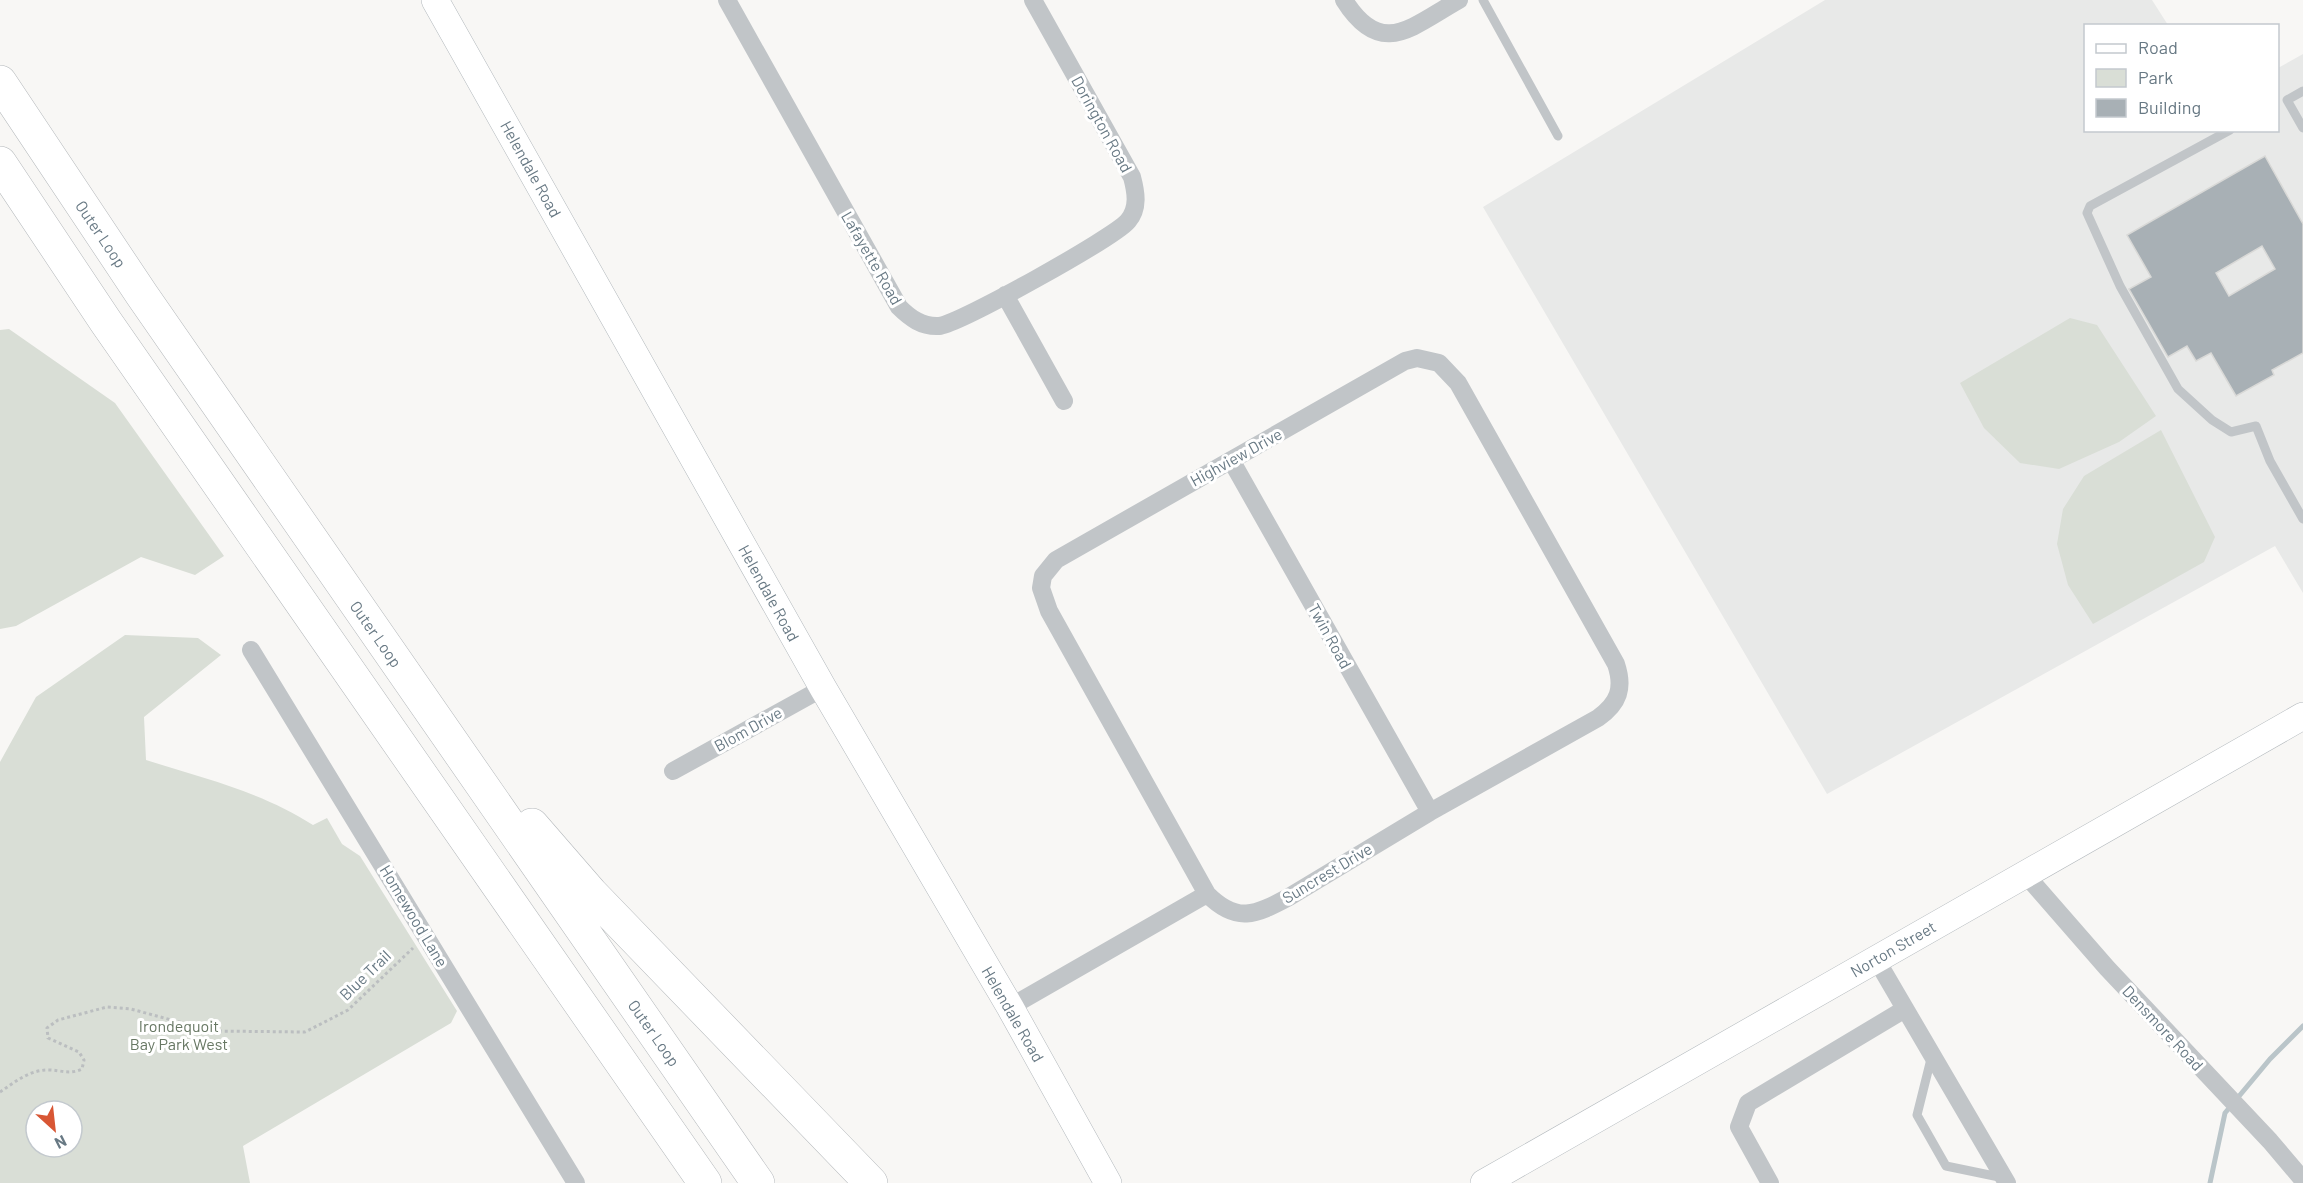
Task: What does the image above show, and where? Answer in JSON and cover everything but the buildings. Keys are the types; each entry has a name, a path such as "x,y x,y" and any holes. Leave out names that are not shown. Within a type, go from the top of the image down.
{"highway":[{"name":"Outer Loop","path":"0,82 142,295 758,1183"},
{"path":"0,163 106,322 705,1183"},
{"path":"352,599 440,715 567,867 871,1183"}],"street":[{"name":"Helendale Road","path":"435,0 823,688 1010,1007 1108,1183"},
{"name":"Lafayette Road","path":"727,0 899,307 918,322 929,326 942,326 1005,295"},
{"name":"Dorington Road","path":"1005,295 1119,229 1128,221 1136,202 1132,177 1033,0"},
{"path":"1344,0 1364,26 1387,34 1416,24 1459,0"},
{"path":"1005,295 1064,401"},
{"name":"Highview Drive","path":"1207,894 1049,611 1041,588 1043,576 1056,560 1406,361 1430,359 1439,363 1458,383 1619,674"},
{"name":"Twin Road","path":"1231,460 1430,812"},
{"name":"Homewood Lane","path":"251,650 576,1183"},
{"name":"Suncrest Drive","path":"1207,894 1220,907 1235,914 1251,914 1268,908 1430,812 1608,711 1619,697 1619,674"},
{"name":"Blom Drive","path":"673,771 823,688"},
{"name":"Norton Street","path":"1484,1183 2303,716"},
{"name":"Densmore Road","path":"2025,874 2107,968 2245,1113 2303,1180"},
{"path":"1010,1007 1207,894"},
{"path":"1876,959 2006,1181"},
{"path":"1770,1183 1739,1127 1748,1103 1905,1009"}],"lane":[{"path":"1483,0 1558,136"},
{"path":"2279,104 2303,91"},
{"path":"2287,100 2303,128"},
{"path":"2226,132 2090,206 2087,213 2120,286 2178,389 2212,420 2231,432 2256,426 2270,461 2303,519"},
{"path":"1932,1055 1917,1115 1946,1166 2006,1181"}],"path":[{"name":"Blue Trail","path":"0,1092 24,1075 47,1070 74,1073 81,1069 84,1060 79,1052 48,1038 47,1028 58,1020 107,1007 131,1009 212,1031 305,1032 348,1010 405,954 428,939"}],"shaded area":[{"path":"1825,0 2152,0 2167,24 2084,24 2084,132 2279,132 2279,67 2303,54 2303,593 2275,546 1827,794 1483,207"}],"green space":[{"path":"2070,318 2097,325 2156,416 2119,442 2059,469 2020,463 1984,428 1960,383"},
{"path":"9,329 115,403 224,556 195,575 141,557 16,626 0,629 0,330"},
{"path":"2161,430 2215,537 2204,562 2093,624 2068,585 2057,544 2063,509 2084,476"},
{"name":"Irondequoit Bay Park West","path":"125,635 198,638 221,655 144,717 146,760 253,795 294,813 313,825 327,818 342,844 360,856 457,1011 451,1023 243,1146 250,1183 0,1183 0,762 36,697"}],"waterway":[{"path":"2210,1183 2225,1113 2270,1059 2303,1026"}]}
